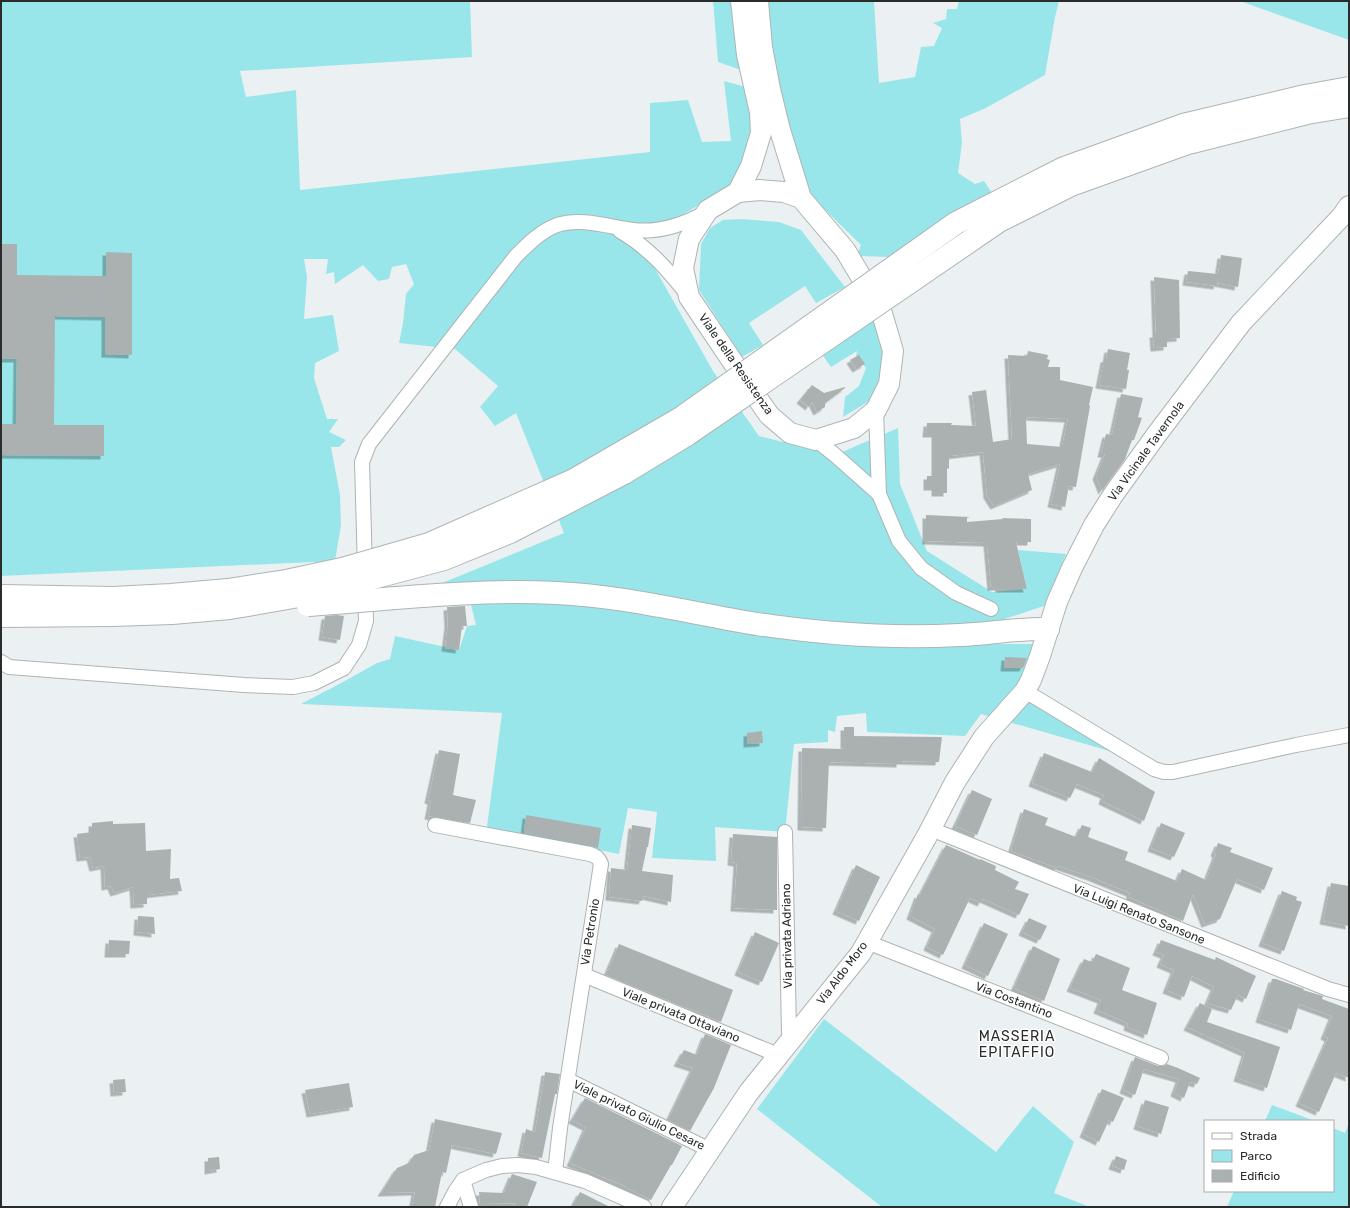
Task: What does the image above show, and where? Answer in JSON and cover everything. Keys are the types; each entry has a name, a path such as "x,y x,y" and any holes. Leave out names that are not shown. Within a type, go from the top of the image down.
{"highway":[{"path":"1,596 113,598 228,590 286,581 342,569 429,544 574,480 681,418 956,222 1064,168 1182,125 1305,96 1349,88"},
{"path":"230,608 316,593 444,559 510,532 624,473 688,434 999,221 1071,184 1188,143 1307,113 1349,106"},
{"path":"1,616 172,613 230,608 303,606 468,593 556,593 642,602 757,624 873,636 960,635 1033,628 1048,629"}],"street":[{"path":"738,192 751,166 761,133 760,112 747,55 741,1"},
{"path":"758,1 762,47 770,89 780,130 801,198 845,250 881,310 893,351 888,384 876,410 854,428 816,440"},
{"name":"Viale della Resistenza","path":"801,198 784,192 766,190 738,192 708,210 689,239 683,268 689,296 746,383 769,414 790,433 816,440"},
{"name":"Via Vicinale Tavernola","path":"992,727 1025,691 1040,656 1048,629 1072,568 1094,525 1113,495 1241,323 1342,216 1349,206"},
{"path":"1,662 9,667 244,685 293,687 314,682 344,668 360,645 366,621 362,462 370,444 516,256 540,233 558,225 582,222 634,230 657,230 694,219 708,210"},
{"path":"613,226 633,238 652,253 667,268 689,296"},
{"path":"876,410 879,494 899,541 921,568 956,593 991,609"},
{"path":"816,440 879,494"},
{"path":"1025,691 1154,769 1164,772 1173,772 1349,735"},
{"name":"Via Aldo Moro","path":"672,1207 749,1092 861,953 931,829 955,782 992,727"},
{"name":"Via Petronio","path":"435,825 590,854 596,856 601,864 555,1172"},
{"name":"Via Luigi Renato Sansone","path":"931,829 1328,989 1349,995"},
{"name":"Via privata Adriano","path":"785,832 789,1032 791,1038"},
{"name":"Via Costantino","path":"867,942 1161,1058"},
{"name":"Viale privata Ottaviano","path":"584,975 778,1055"},
{"name":"Viale privato Giulio Cesare","path":"568,1080 710,1150"},
{"path":"447,1207 463,1180 486,1170 511,1165 536,1167 584,1181 644,1207"},
{"path":"463,1180 471,1207"}],"green space":[{"path":"1,1 470,1 472,57 240,71 246,97 296,90 300,190 650,152 650,103 688,100 702,142 731,141 724,81 746,87 755,128 734,184 677,218 650,224 621,221 589,214 641,244 713,371 759,436 835,455 898,428 900,484 927,551 992,592 1027,589 1018,550 1066,554 1044,606 977,628 981,644 1035,644 1022,683 1120,754 981,714 965,736 867,732 866,713 837,716 835,732 828,730 828,742 794,744 785,832 715,827 716,861 652,858 657,812 628,808 619,854 486,834 502,713 301,704 377,663 390,659 395,636 459,650 467,626 476,625 471,605 425,590 564,533 516,413 495,426 480,407 498,386 455,349 399,343 406,294 414,284 406,264 392,267 389,279 378,281 363,265 335,284 334,272 326,274 328,259 304,259 307,277 304,319 333,315 339,351 315,363 314,378 327,419 338,419 329,432 346,440 339,447 331,447 340,495 341,525 335,561 1,576"},
{"path":"713,1 733,1 741,70 718,62"},
{"path":"764,1 874,1 879,83 915,77 921,47 934,46 942,28 933,23 946,19 947,9 957,9 959,1 1059,1 1045,75 986,108 960,119 962,143 958,173 975,184 984,181 992,193 888,257 857,256 861,245 809,194 771,75"},
{"path":"1240,1 1349,1 1349,40"},
{"path":"741,219 779,222 801,230 845,287 816,303 805,286 749,323 763,345 742,357 699,290 701,244 710,228 723,220"},
{"path":"875,314 885,340 885,373 871,400 843,417 845,397 859,386 866,368 856,356 857,351 831,367 821,353"},
{"path":"824,1019 996,1152 1033,1106 1074,1142 1054,1193 1090,1207 882,1207 757,1109"},
{"path":"1272,1105 1312,1120 1265,1120"},
{"path":"1349,1123 1349,1207 1227,1207 1234,1192 1334,1192 1334,1128 1345,1133"}],"building":[{"path":"1,244 17,244 17,275 106,276 106,252 132,253 132,355 105,354 105,317 55,316 54,425 104,425 104,456 1,455 1,424 16,424 17,359 1,359"},
{"path":"1221,255 1242,258 1238,287 1217,283 1217,286 1186,282 1188,271 1218,274"},
{"path":"1154,277 1179,280 1180,338 1167,339 1167,347 1154,348 1153,334 1156,334"},
{"path":"1108,349 1130,353 1126,389 1099,385 1104,359 1106,359"},
{"path":"1028,351 1048,355 1047,359 1050,360 1048,367 1060,367 1060,380 1093,387 1076,487 1069,486 1065,507 1051,504 1060,464 1028,474 1032,490 994,506 987,495 983,452 949,456 949,469 947,468 947,493 935,493 935,487 927,487 927,476 935,476 935,434 926,434 927,423 952,423 951,425 976,426 972,392 986,390 993,442 1012,439 1008,355 1027,356","holes":["1026,417 1068,419 1062,447 1027,444"]},
{"path":"859,355 865,364 856,369 850,360"},
{"path":"812,385 824,393 845,388 825,403 825,407 817,412 812,402 809,407 800,400"},
{"path":"1121,394 1143,398 1138,417 1142,418 1125,459 1102,491 1096,476 1105,454 1101,454 1106,434 1112,435"},
{"path":"926,515 970,517 967,518 967,522 1003,519 1002,518 1031,519 1031,542 1016,542 1027,589 999,589 999,587 991,587 987,543 926,541"},
{"path":"465,606 467,626 462,626 459,650 445,648 448,624 447,607"},
{"path":"325,616 344,616 340,640 322,637"},
{"path":"1005,657 1027,658 1023,668 1004,668"},
{"path":"844,727 854,727 854,736 942,737 939,762 900,761 900,764 829,762 826,828 801,827 802,748 844,749"},
{"path":"762,731 763,743 747,744 747,733"},
{"path":"439,750 460,754 453,795 476,800 470,823 428,816 431,801 428,800"},
{"path":"1044,753 1092,772 1099,758 1155,792 1144,821 1102,801 1104,795 1077,784 1070,798 1032,783"},
{"path":"972,790 992,799 977,835 955,826"},
{"path":"1024,809 1048,818 1045,825 1076,837 1082,825 1091,828 1088,837 1128,852 1125,860 1177,881 1182,869 1206,880 1216,854 1214,853 1218,843 1232,848 1230,852 1273,868 1264,890 1237,879 1220,919 1205,924 1193,894 1183,921 1129,897 1130,893 1091,877 1058,866 1058,868 1011,851"},
{"path":"526,815 601,828 598,848 524,833"},
{"path":"113,821 113,824 145,823 146,851 171,849 170,879 179,878 182,891 147,895 147,904 134,905 133,887 114,893 111,886 105,887 104,866 93,868 90,857 80,858 77,834 92,832 92,823"},
{"path":"1161,823 1185,833 1174,857 1151,848"},
{"path":"632,825 651,828 642,871 673,875 671,902 644,896 642,901 609,897 611,868 627,870"},
{"path":"733,834 777,837 777,910 734,908 737,863 731,862"},
{"path":"946,845 996,866 995,870 1019,882 1015,889 1029,894 1019,915 983,899 981,903 970,898 943,955 927,947 935,929 910,916 918,894 920,895"},
{"path":"856,865 880,877 859,921 836,911"},
{"path":"1331,883 1349,886 1349,926 1323,921"},
{"path":"1282,891 1297,897 1296,900 1302,902 1284,951 1262,943"},
{"path":"138,916 154,917 155,934 137,932"},
{"path":"1029,918 1047,926 1040,940 1022,932"},
{"path":"984,923 1008,934 988,976 965,965"},
{"path":"755,932 779,943 762,982 738,972"},
{"path":"109,940 130,941 129,954 108,954"},
{"path":"1161,940 1215,960 1216,957 1256,976 1246,999 1238,995 1231,1010 1207,1003 1214,987 1192,976 1184,997 1166,990 1174,970 1160,964 1164,955 1156,952"},
{"path":"619,944 733,990 721,1022 606,975"},
{"path":"1033,946 1060,959 1044,1001 1014,988"},
{"path":"1096,954 1130,968 1122,990 1157,1003 1147,1035 1127,1027 1128,1023 1097,1010 1101,1000 1070,988 1084,959 1092,962"},
{"path":"1272,979 1276,979 1323,996 1322,999 1349,1009 1349,1078 1336,1073 1319,1112 1299,1103 1328,1038 1324,1036 1332,1016 1299,1004 1291,1030 1259,1019"},
{"path":"1200,1003 1212,1009 1207,1022 1280,1047 1267,1088 1237,1078 1245,1053 1187,1027"},
{"path":"705,1034 731,1045 714,1088 690,1131 668,1120 693,1068 677,1063 684,1050 697,1055"},
{"path":"1135,1057 1158,1066 1167,1064 1200,1078 1197,1084 1190,1082 1184,1098 1174,1093 1179,1079 1144,1069 1135,1095 1123,1090"},
{"path":"545,1072 560,1074 557,1094 555,1094 542,1158 521,1153 526,1129 535,1132"},
{"path":"125,1079 126,1092 114,1093 113,1080"},
{"path":"349,1083 353,1107 310,1114 305,1090"},
{"path":"1102,1089 1124,1098 1113,1122 1109,1120 1099,1142 1083,1134"},
{"path":"585,1098 682,1146 651,1200 627,1187 570,1163 586,1127 572,1120"},
{"path":"1145,1100 1169,1107 1161,1134 1137,1126"},
{"path":"435,1119 502,1133 496,1154 452,1145 446,1173 442,1172 435,1207 412,1207 415,1192 381,1193 397,1168 409,1163 414,1155 429,1150"},
{"path":"1116,1156 1127,1160 1124,1170 1112,1166"},
{"path":"219,1157 220,1169 208,1171 208,1158"},
{"path":"512,1174 537,1182 527,1207 514,1207 516,1203 480,1204 479,1192 504,1193"},
{"path":"580,1192 610,1207 572,1207"}],"district":[{"name":"MASSERIA EPITAFFIO","path":"1017,1044"}]}
